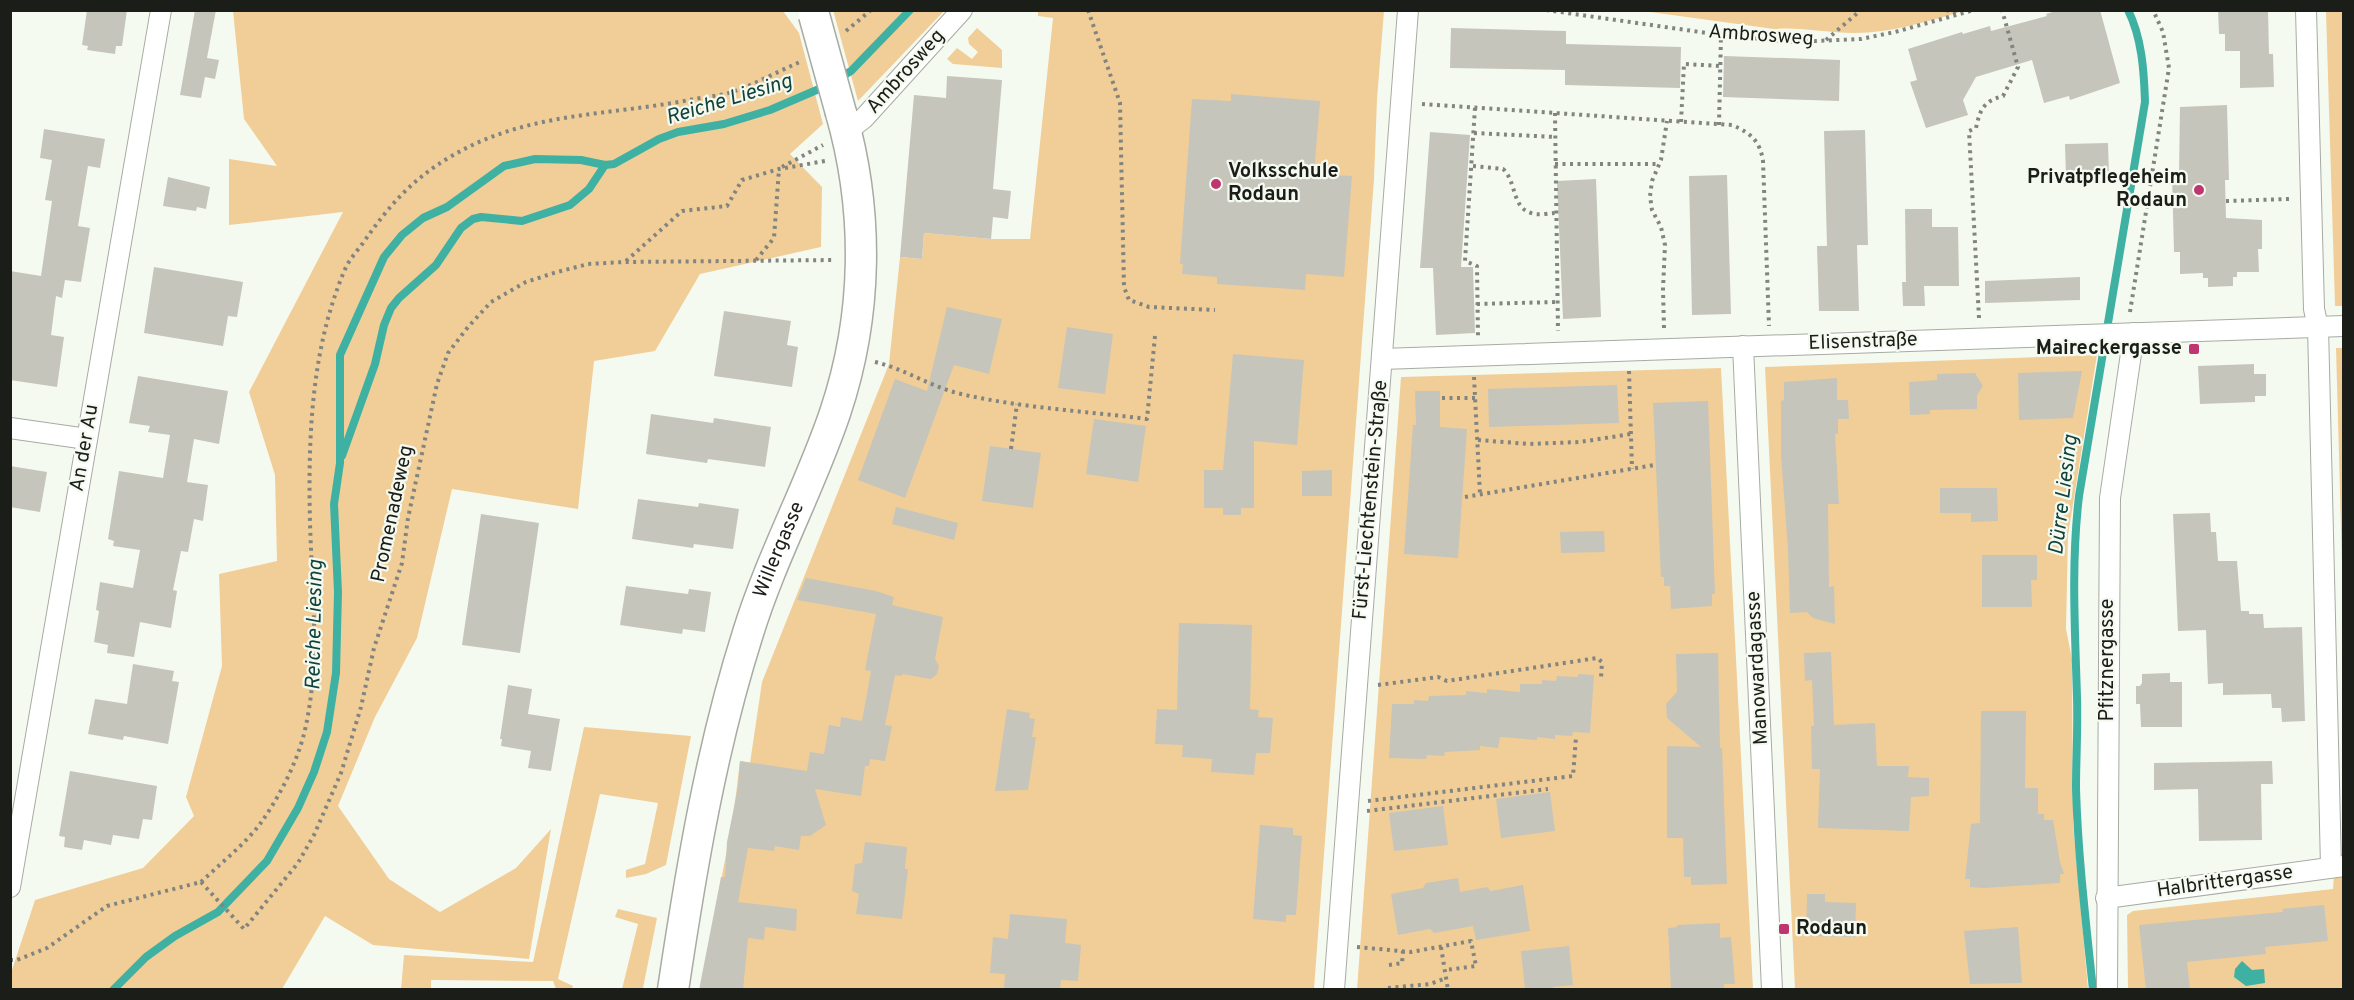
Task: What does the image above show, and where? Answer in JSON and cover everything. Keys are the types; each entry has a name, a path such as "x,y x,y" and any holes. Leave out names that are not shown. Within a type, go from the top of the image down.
{"main road":[{"name":"Willergasse","path":"674,990 705,803 733,681 765,583 835,413 851,356 860,306 863,259 854,168 814,13"}],"street":[{"name":"An der Au","path":"10,887 161,10"},
{"name":"Ambrosweg","path":"843,122 864,118 962,10"},
{"name":"Fürst-Liechtenstein-Straße","path":"1334,990 1408,10"},
{"path":"2306,10 2314,309 2318,327 2337,866"},
{"name":"Elisenstraße","path":"1382,359 2117,333 2193,333 2343,326"},
{"name":"Pfitznergasse","path":"2107,990 2110,498 2117,333"},
{"name":"Manowardagasse","path":"1743,346 1772,990"},
{"path":"10,428 87,439"},
{"name":"Halbrittergasse","path":"2106,898 2337,866"}],"path":[{"path":"840,35 872,10"},
{"path":"1088,10 1119,103 1124,287 1129,300 1149,307 1215,310"},
{"name":"Ambrosweg","path":"1546,10 1721,35 1793,42 1861,39 1974,10"},
{"path":"1826,40 1861,10"},
{"path":"1946,10 1960,14"},
{"path":"1980,338 1969,131 1976,128 1979,114 1989,99 2003,96 2018,67 2002,10"},
{"path":"2117,333 2130,314 2169,68 2163,32 2153,10"},
{"path":"1719,125 1721,35"},
{"path":"10,960 17,960 47,948 107,906 201,882 259,825 285,782 303,737 313,687 315,626 310,521 310,444 317,364 328,321 347,265 377,223 409,185 450,157 495,133 574,115 655,107 734,92 803,60"},
{"path":"1681,122 1684,64 1720,66"},
{"path":"1402,103 1732,125 1747,131 1756,140 1763,161 1770,345"},
{"path":"1475,108 1465,261 1477,266 1475,398 1480,494"},
{"path":"1554,113 1558,352"},
{"path":"1665,348 1663,306 1665,244 1661,227 1652,210 1650,195 1652,181 1659,164 1667,121"},
{"path":"756,260 774,238 779,169 843,122"},
{"path":"1474,133 1555,137"},
{"path":"625,262 682,211 727,206 742,180 779,169 832,160"},
{"path":"1555,164 1659,164"},
{"path":"1473,166 1500,167 1512,180 1519,203 1531,213 1556,213"},
{"path":"2226,201 2293,199"},
{"name":"Promenadeweg","path":"201,882 244,929 298,863 314,835 341,773 361,707 374,648 402,563 408,518 437,384 448,353 491,302 526,282 588,264 863,259"},
{"path":"1478,304 1557,302"},
{"path":"851,356 892,366 959,393 1017,404 1147,419 1155,336"},
{"path":"1629,350 1632,469"},
{"path":"1442,398 1475,398"},
{"path":"1011,448 1017,404"},
{"path":"1478,440 1529,444 1580,442 1631,434"},
{"path":"1465,497 1654,465"},
{"path":"1356,685 1377,686 1438,677 1447,681 1597,658 1602,662 1601,678"},
{"path":"1347,806 1368,801 1573,776 1576,737"},
{"path":"1347,806 1368,812 1548,789"},
{"path":"1338,945 1411,952 1471,941 1476,966 1446,970"},
{"path":"1441,946 1448,990"},
{"path":"1389,964 1402,963 1403,951"},
{"path":"1388,988 1430,984 1446,978"}],"shaded area":[{"path":"833,10 944,10 944,11 858,101"},
{"path":"1964,10 1896,29 1854,33 1774,29 1643,11"},
{"path":"233,11 783,11 799,33 823,124 790,154 822,187 821,247 700,274 655,351 594,361 578,509 452,489 417,638 375,717 338,806 389,879 440,912 516,868 551,829 529,959 373,945 325,916 282,989 11,989 11,973 35,900 143,868 194,816 186,797 222,666 219,574 277,561 275,475 249,392 343,212 229,225 229,159 277,166 244,119"},
{"path":"1038,11 1384,11 1374,179 1314,989 700,990 733,818 740,761 750,763 762,682 889,364 900,257 922,259 924,233 991,239 1030,239 1053,18 1038,16"},
{"path":"2326,11 2343,11 2343,306 2335,306"},
{"path":"977,28 1002,50 1002,68 953,64 947,59 957,48 972,59 978,52 969,44 968,38"},
{"path":"2336,348 2344,348 2343,600"},
{"path":"2097,355 2068,535 2066,629 2072,659 2073,823 2088,989 1795,989 1765,367"},
{"path":"1721,368 1753,989 1357,990 1401,377"},
{"path":"584,727 691,736 666,865 646,874 626,878 626,870 645,864 658,803 600,794 558,979 573,986 572,989 556,989 553,981 431,980 431,989 401,989 404,955 533,962"},
{"path":"2343,873 2343,989 2128,989 2127,915 2133,911 2333,889 2334,874"},
{"path":"618,909 657,918 643,988 622,989 638,924 615,917"}],"water":[{"path":"2242,961 2252,970 2264,969 2265,983 2246,986 2234,977 2235,969"}],"building":[{"path":"87,10 127,10 122,46 116,46 115,54 87,50 88,46 82,45"},
{"path":"195,10 216,10 207,58 219,60 215,79 205,77 201,98 180,95"},
{"path":"2059,10 2100,10 2120,83 2070,100 2069,96 2044,103 2032,60 1976,77 1963,100 1968,115 1926,128 1910,82 1917,80 1908,49 1962,32 1963,34 1990,26 1991,31 2047,16 2046,14"},
{"path":"2218,10 2268,10 2269,54 2273,54 2274,87 2240,88 2240,51 2225,51 2225,34 2219,34"},
{"path":"1451,28 1566,31 1566,44 1681,47 1680,88 1565,85 1565,70 1450,68"},
{"path":"1724,56 1840,60 1839,101 1723,97"},
{"path":"947,76 1002,80 993,189 1011,191 1008,219 993,217 991,239 924,233 922,259 900,257 914,95 946,98"},
{"name":"Volksschule Rodaun","path":"1231,94 1320,101 1314,174 1352,176 1344,277 1306,274 1305,290 1217,284 1217,277 1182,274 1183,264 1180,264 1192,99 1231,101"},
{"name":"Privatpflegeheim Rodaun","path":"2227,105 2229,180 2225,180 2226,218 2262,220 2262,249 2258,249 2259,272 2237,272 2237,277 2233,277 2233,286 2208,287 2208,278 2203,278 2203,273 2180,274 2180,252 2174,252 2172,175 2179,175 2180,107"},
{"path":"44,129 105,139 100,168 88,166 78,226 90,228 81,282 65,280 62,298 56,296 51,335 64,337 57,387 10,380 10,271 41,276 52,201 45,200 52,160 40,158"},
{"path":"1865,130 1868,245 1857,245 1859,311 1819,311 1817,246 1827,246 1824,131"},
{"path":"1430,132 1470,135 1461,267 1473,267 1475,333 1436,335 1433,268 1420,268"},
{"path":"2108,143 2109,176 2066,177 2065,144"},
{"path":"1727,175 1731,314 1692,315 1689,176"},
{"path":"168,177 210,187 206,209 197,207 196,211 163,206"},
{"path":"1596,179 1601,317 1563,319 1557,181"},
{"path":"1905,209 1932,209 1932,227 1958,227 1959,286 1924,286 1925,306 1903,306 1902,282 1906,282"},
{"path":"154,267 243,282 237,317 228,316 223,346 144,333"},
{"path":"2080,277 2080,300 1985,303 1985,281"},
{"path":"947,307 1002,319 989,374 954,365 905,498 858,480 895,379 927,391"},
{"path":"724,311 791,321 787,345 798,347 792,387 714,376"},
{"path":"1067,327 1113,334 1105,394 1058,388"},
{"path":"1233,354 1304,360 1297,445 1254,441 1254,508 1241,508 1241,515 1223,515 1223,508 1204,508 1204,470 1223,470"},
{"path":"2254,364 2254,374 2266,374 2266,396 2255,396 2255,402 2200,404 2198,366"},
{"path":"2082,371 2073,418 2019,420 2018,373"},
{"path":"1975,373 1983,386 1977,395 1977,409 1930,410 1930,414 1910,415 1909,382 1937,380 1937,374"},
{"path":"138,376 228,391 219,444 194,439 187,482 208,485 203,521 194,519 188,552 181,551 173,590 177,591 171,628 140,622 134,657 107,653 108,645 94,642 99,611 96,610 100,582 133,588 140,550 113,546 114,541 108,539 119,471 163,478 170,435 148,432 150,426 129,423"},
{"path":"1837,378 1837,400 1848,400 1849,419 1838,419 1838,434 1835,434 1839,504 1828,504 1829,587 1834,586 1835,624 1813,618 1807,612 1790,613 1781,455 1781,401 1784,400 1784,382"},
{"path":"1617,385 1619,423 1489,427 1488,389"},
{"path":"1415,391 1440,391 1440,427 1467,429 1458,558 1404,554 1413,425 1416,425"},
{"path":"1708,401 1715,594 1712,594 1712,606 1671,609 1670,586 1664,586 1664,577 1661,577 1653,403"},
{"path":"651,414 713,423 714,418 771,427 765,467 708,459 707,463 646,454"},
{"path":"1094,419 1146,426 1138,482 1086,474"},
{"path":"990,446 1041,453 1033,508 982,501"},
{"path":"10,466 47,472 40,512 10,507"},
{"path":"1332,470 1332,496 1302,496 1302,471"},
{"path":"1940,488 1997,488 1998,521 1971,522 1971,513 1940,513"},
{"path":"638,499 698,507 699,503 739,509 733,549 694,544 693,548 632,539"},
{"path":"896,507 958,523 954,540 892,524"},
{"path":"2210,513 2211,532 2216,532 2218,561 2237,561 2241,611 2249,611 2249,614 2263,614 2264,628 2302,627 2305,721 2282,722 2281,708 2272,708 2271,694 2223,695 2223,683 2208,684 2206,630 2178,631 2173,514"},
{"path":"481,514 539,523 520,653 462,645"},
{"path":"1604,531 1605,552 1561,553 1560,532"},
{"path":"1982,555 2037,555 2037,580 2031,580 2032,607 1982,607"},
{"path":"806,578 876,591 894,597 892,605 943,617 935,659 939,666 937,674 931,679 895,675 885,725 892,726 885,761 870,759 869,766 865,766 861,796 815,789 826,825 810,836 801,836 799,850 775,846 774,851 748,848 738,902 797,909 796,931 765,927 764,940 748,938 743,990 699,990 721,877 725,877 727,842 738,787 740,761 807,771 810,752 824,754 829,725 840,727 841,717 862,721 871,671 865,670 876,614 797,600"},
{"path":"626,586 688,594 689,589 711,592 705,632 683,629 682,634 620,625"},
{"path":"1179,623 1252,625 1250,709 1259,710 1258,717 1273,718 1270,753 1256,753 1254,775 1211,772 1212,759 1182,757 1183,745 1155,744 1157,709 1177,710"},
{"path":"1831,652 1834,725 1875,723 1877,766 1909,766 1908,777 1929,778 1929,796 1911,797 1909,831 1818,828 1820,769 1812,769 1811,726 1814,726 1812,680 1805,681 1804,653"},
{"path":"1718,653 1727,884 1691,885 1691,877 1684,877 1683,838 1667,838 1667,746 1701,747 1667,718 1666,704 1677,692 1676,654"},
{"path":"133,664 174,671 172,681 179,682 168,744 124,736 123,740 88,734 95,699 127,704"},
{"path":"2170,673 2170,682 2182,682 2182,727 2141,727 2140,704 2136,704 2136,686 2142,683 2142,674"},
{"path":"1579,674 1594,675 1590,733 1573,732 1572,736 1555,735 1555,739 1537,737 1537,740 1500,737 1498,748 1480,746 1480,750 1445,752 1444,756 1427,755 1426,759 1389,758 1392,704 1414,704 1414,700 1428,701 1429,696 1466,695 1466,691 1487,693 1487,689 1520,692 1520,684 1542,684 1542,680 1556,681 1557,676 1577,677"},
{"path":"508,685 532,689 528,714 560,719 551,771 528,768 531,751 501,746"},
{"path":"1007,709 1030,713 1029,718 1035,719 1032,737 1036,737 1028,790 995,791"},
{"path":"1981,711 2026,711 2025,788 2038,788 2038,814 2044,814 2044,820 2053,820 2064,874 2060,874 2060,883 1983,888 1970,887 1970,879 1965,879 1971,824 1980,823"},
{"path":"2272,761 2273,784 2261,784 2262,840 2199,841 2198,789 2154,790 2154,763"},
{"path":"70,771 157,786 152,820 143,819 139,839 113,835 111,845 84,840 82,850 64,847 65,837 59,836"},
{"path":"1550,792 1555,831 1501,838 1496,799"},
{"path":"1443,806 1448,845 1394,851 1389,813"},
{"path":"1260,825 1293,828 1293,835 1302,836 1296,915 1286,915 1286,922 1253,919"},
{"path":"865,842 907,847 905,869 908,869 902,919 856,914 859,894 852,891 855,864 862,863"},
{"path":"1458,878 1460,892 1487,887 1491,891 1523,885 1530,931 1476,940 1473,926 1434,933 1430,929 1398,935 1391,894 1423,888 1426,883"},
{"path":"1807,894 1825,894 1825,902 1856,903 1855,937 1806,936"},
{"path":"2324,905 2328,941 2265,947 2266,954 2187,962 2190,990 2146,990 2139,925 2283,912 2282,909"},
{"path":"1010,914 1067,919 1065,943 1081,945 1078,981 1061,980 1060,990 1004,990 1005,974 990,973 993,937 1008,939"},
{"path":"1720,923 1720,938 1731,937 1735,984 1724,984 1724,990 1671,990 1668,928 1677,927 1677,925"},
{"path":"2018,927 2022,983 1970,984 1964,931"},
{"path":"1569,946 1573,985 1553,987 1553,989 1525,989 1521,951"}],"waterway":[{"name":"Reiche Liesing","path":"839,78 851,71 910,10"},
{"name":"Dürre Liesing","path":"2093,990 2077,814 2075,546 2079,496 2145,102 2139,43 2128,10"},
{"name":"Reiche Liesing","path":"113,990 146,957 175,936 218,912 267,861 298,808 314,772 327,732 336,673 338,592 334,504 340,463 340,355 384,257 402,235 423,218 447,207 504,166 535,159 581,160 605,165 614,164 659,139 678,132 724,124 770,110 826,86"},
{"name":"Reiche Liesing","path":"342,456 375,364 384,325 391,308 436,265 461,228 473,219 481,217 522,221 570,205 589,189 605,165"}],"place":[{"name":"Volksschule Rodaun","path":"1216,184"},
{"name":"Privatpflegeheim Rodaun","path":"2199,190"},
{"name":"Maireckergasse","path":"2194,349"},
{"name":"Rodaun","path":"1784,929"}]}
